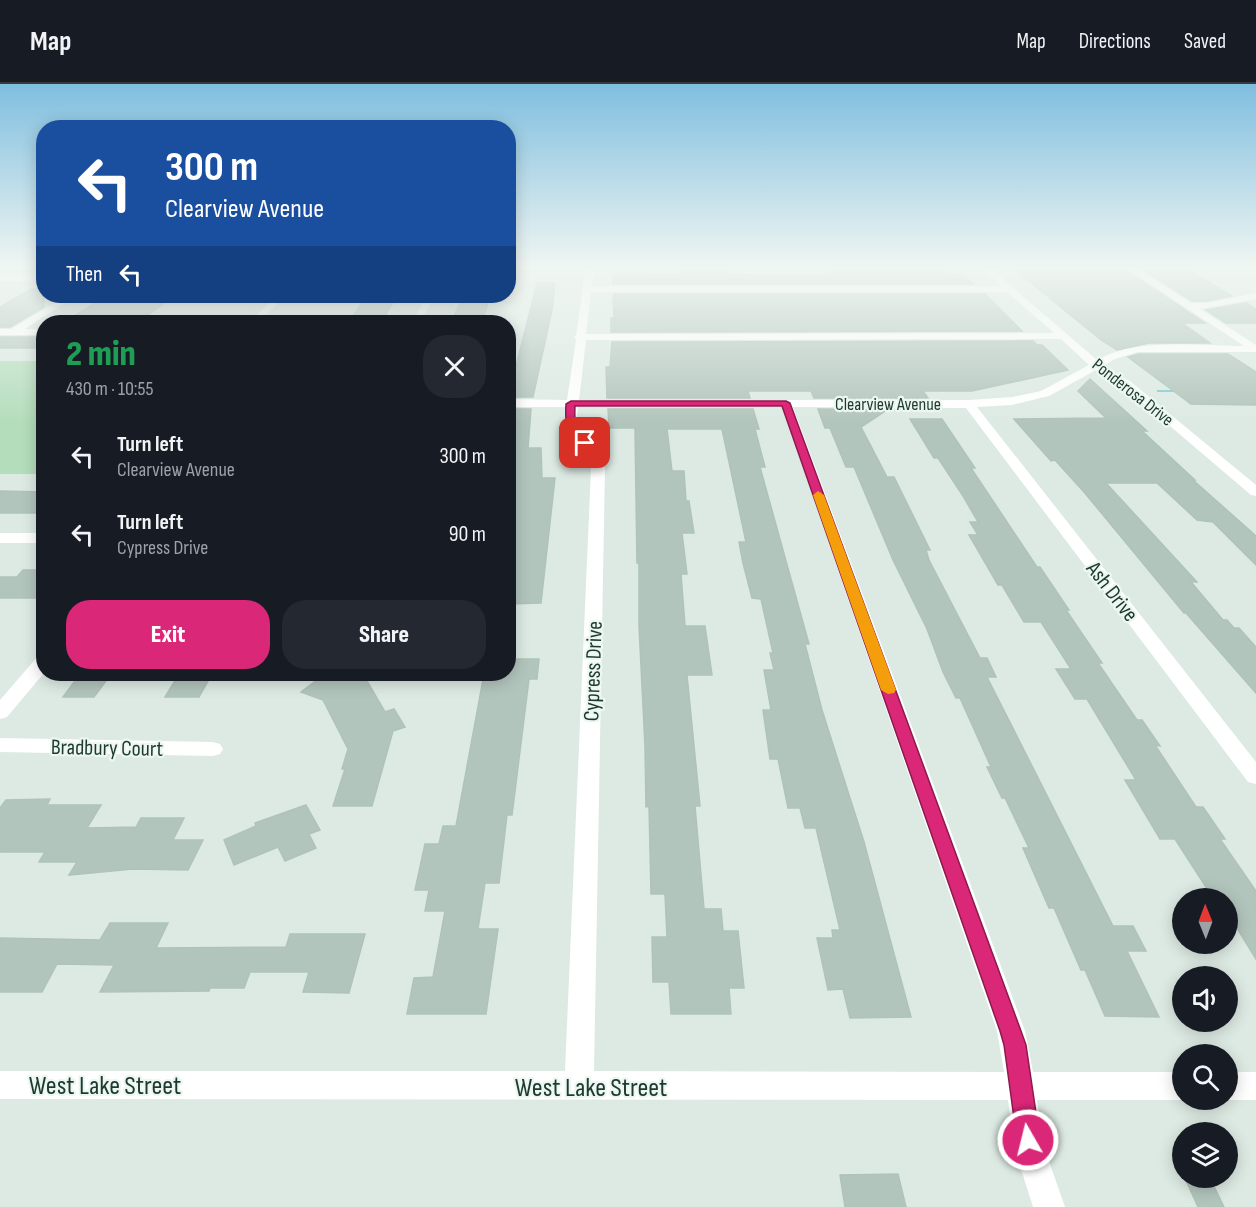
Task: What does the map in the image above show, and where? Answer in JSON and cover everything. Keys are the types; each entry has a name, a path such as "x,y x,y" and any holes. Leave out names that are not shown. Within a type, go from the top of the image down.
{"street":[{"path":"13,332 35,318"},
{"name":"Cypress Drive","path":"579,1087 598,468 585,443 574,434 570,424 582,318"},
{"name":"Ponderosa Drive","path":"1043,318 1096,365 1127,384 1256,492"},
{"path":"1210,318 1256,349"},
{"path":"0,332 36,332"},
{"path":"579,337 1064,336"},
{"name":"Clearview Avenue","path":"516,403 969,404 1045,394 1111,357 1137,349 1256,349"},
{"path":"786,403 1011,1031 1029,1147 1049,1207"},
{"name":"Ash Drive","path":"969,404 1256,777"},
{"path":"0,538 36,538"},
{"path":"0,713 36,670"},
{"name":"Bradbury Court","path":"0,745 213,749"},
{"name":"West Lake Street","path":"0,1085 1172,1086"},
{"path":"1238,1086 1256,1086"}],"green space":[{"path":"0,361 36,361 36,474 0,474"}],"building":[{"path":"0,318 25,318 10,327 0,327"},
{"path":"528,318 550,318 533,397 516,397 516,366"},
{"path":"611,318 1009,318 1022,331 611,332"},
{"path":"1075,318 1198,318 1205,323 1182,323 1210,343 1149,343 1117,350"},
{"path":"1219,318 1256,318 1256,323 1226,323"},
{"path":"0,337 36,337 35,348 0,348"},
{"path":"1033,341 1037,345 1042,345 1068,370 972,391 923,391 928,398 814,398 811,391 748,391 750,398 607,398 606,367 610,367 612,342"},
{"path":"1138,354 1228,354 1256,372 1256,405 1191,404 1128,357"},
{"path":"1090,379 1147,431 1142,431 1195,480 1193,480 1256,536 1256,565 1213,522 1197,520 1157,483 1106,483 1197,582 1191,582 1223,620 1227,620 1234,628 1239,628 1256,647 1256,693 1184,613 1084,492 1055,460 1051,461 1014,419 1106,418 1078,391"},
{"path":"516,409 531,409 528,448 541,448 542,478 555,478 541,603 516,604"},
{"path":"608,409 753,409 759,429 755,429 765,467 760,467 809,644 805,644 822,710 864,842 911,1017 850,1018 843,989 828,990 817,938 833,938 832,930 840,930 816,828 805,828 800,808 788,808 778,759 770,759 763,710 771,710 764,670 774,670 770,653 773,653 761,599 752,598 743,563 739,542 746,542 722,429 667,429 672,471 684,471 686,501 689,501 694,533 682,533 687,574 681,574 685,626 705,626 712,675 687,675 700,806 695,806 704,909 721,909 723,931 738,931 744,988 729,988 731,1014 671,1014 669,982 653,982 652,937 667,937 665,894 651,894 649,806 646,807 639,626 635,428 609,428"},
{"path":"818,409 887,410 861,427 887,477 894,477 930,550 926,550 929,560 980,658 987,658 996,677 987,677 1113,926 1133,926 1146,951 1127,951 1159,1017 1105,1016 1085,970 1081,970 1054,908 1049,908 1023,848 1029,848 987,767 991,767 960,698 956,698 943,672 927,629 893,560 854,467 846,467 830,428 825,428"},
{"path":"910,419 942,419 975,468 971,468 1037,567 1040,567 1069,610 1066,610 1102,663 1098,663 1137,720 1142,720 1160,746 1155,745 1196,807 1203,807 1225,839 1220,839 1256,891 1256,959 1238,930 1238,888 1207,888 1175,839 1160,839 1125,780 1136,780 1087,699 1075,699 1056,669 1071,669 1041,622 1024,622 1002,585 998,585 969,535 978,535 970,522 978,522 938,458 934,458"},
{"path":"0,491 36,492 36,513 0,513"},
{"path":"23,570 36,570 36,598 0,598 0,577 17,577"},
{"path":"516,659 539,659 537,679 529,679 512,815 507,815 499,883 485,883 478,929 498,929 486,1014 407,1014 414,978 433,977 445,911 425,911 429,890 415,890 425,844 439,844 443,826 456,826 483,681 516,681"},
{"path":"75,681 106,681 94,697 63,697"},
{"path":"175,681 208,681 199,697 165,697"},
{"path":"316,681 367,681 385,712 394,709 405,727 393,731 372,806 333,806 345,769 342,769 348,749 323,700 301,692"},
{"path":"50,799 47,805 101,805 87,828 136,827 141,818 184,818 173,840 203,840 188,870 133,869 69,875 77,862 39,862 45,852 0,852 0,808 6,800"},
{"path":"306,805 320,830 309,834 316,848 285,861 278,847 234,865 224,840 256,826 255,823"},
{"path":"110,923 168,923 156,948 286,947 290,934 365,934 349,993 303,992 309,972 250,972 244,988 210,988 209,991 100,992 114,965 57,964 42,992 0,992 0,938 100,940"},
{"path":"898,1174 906,1207 845,1207 840,1175"},
{"path":"1189,1188 1215,1188 1224,1207 1198,1207"}],"waterway":[{"path":"1159,391 1182,391"}],"slow traffic":[{"path":"818,495 888,690"}],"route":[{"path":"585,443 574,434 570,424 571,404 786,403 1011,1031 1028,1140"}]}
